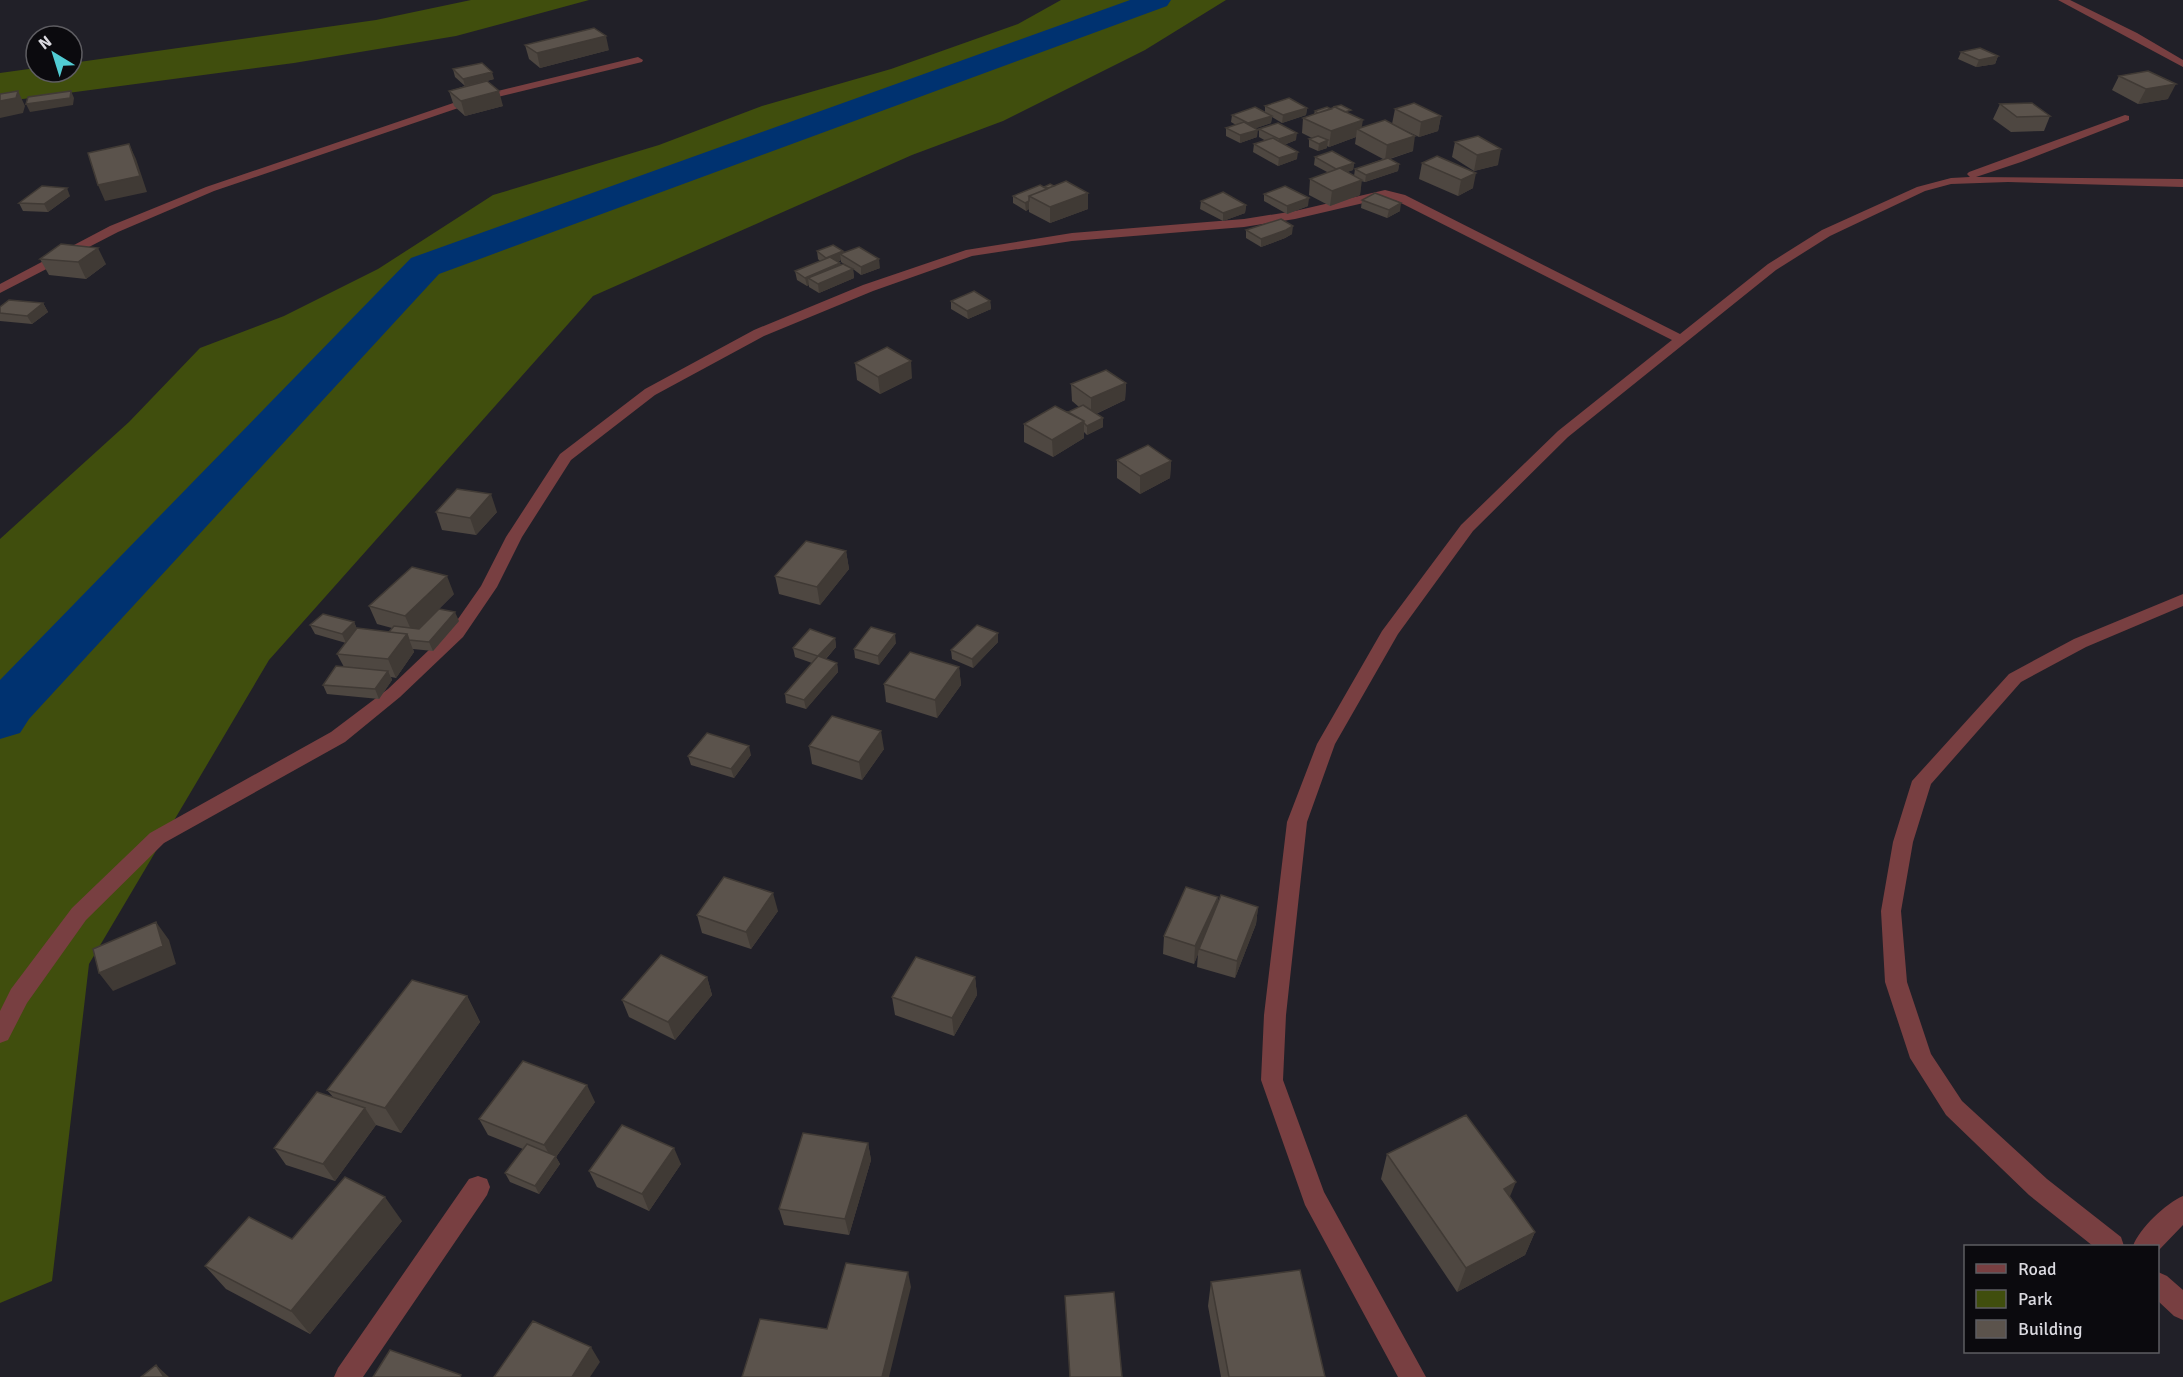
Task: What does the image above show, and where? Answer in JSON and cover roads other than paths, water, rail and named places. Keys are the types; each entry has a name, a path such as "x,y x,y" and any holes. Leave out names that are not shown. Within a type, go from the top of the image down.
{"street":[{"path":"2063,0 2134,35 2183,64"},
{"path":"0,289 114,229 210,189 469,100 638,60"},
{"path":"1413,1377 1314,1197 1272,1080 1275,1015 1297,822 1326,744 1391,631 1467,528 1563,434 1772,267 1826,233 1921,189 2017,160 2125,118"},
{"path":"1951,181 2008,179 2183,183"},
{"path":"0,1033 19,996 79,914 157,838 338,737 394,693 457,633 489,587 514,537 565,457 650,392 759,333 868,288 970,253 1072,237 1244,223 1295,215 1385,195 1401,198 1682,340"},
{"path":"2111,1245 2038,1186 1954,1108 1922,1058 1896,982 1891,911 1903,842 1922,781 2015,678 2080,642 2154,614 2183,599"},
{"path":"347,1377 478,1187"},
{"path":"2146,1245 2183,1208"},
{"path":"2159,1287 2183,1307"}],"waterway":[{"path":"0,719 9,705 425,266 1157,0"}]}
